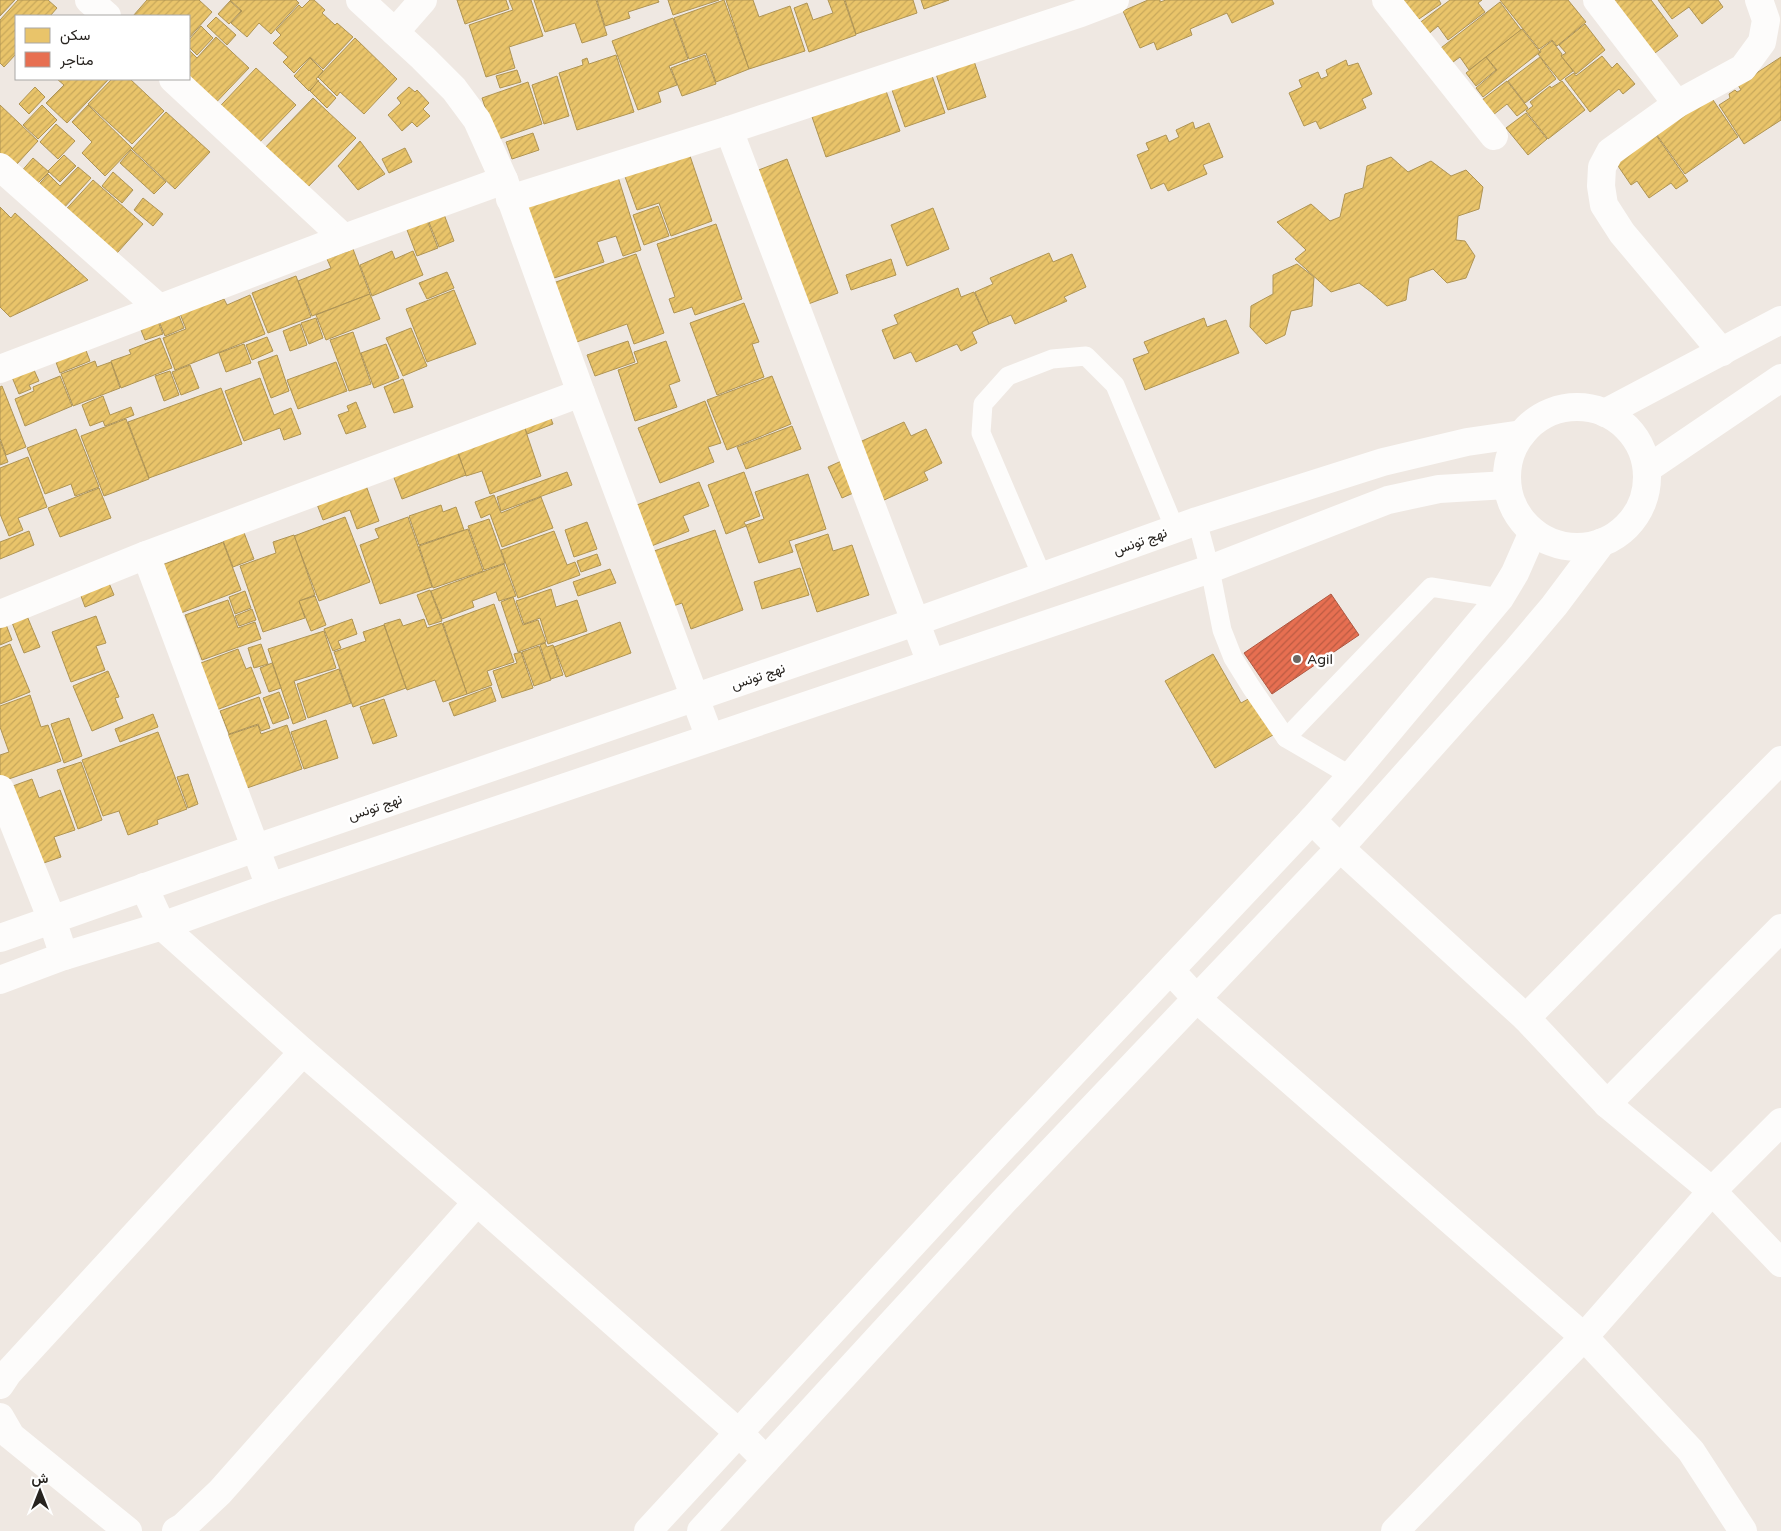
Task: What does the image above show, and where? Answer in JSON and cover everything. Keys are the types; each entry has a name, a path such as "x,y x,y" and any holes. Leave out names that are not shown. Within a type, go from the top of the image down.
{"street":[{"path":"89,0 106,15"},
{"path":"360,0 454,89 477,120 507,189 710,738"},
{"path":"395,32 423,0"},
{"path":"0,369 344,238 507,189 729,130 1079,7 1115,0"},
{"path":"1386,0 1494,136"},
{"path":"1597,0 1677,104"},
{"path":"1722,352 1622,233 1604,205 1601,186 1602,167 1610,152 1677,104 1743,68 1762,42 1766,20 1759,0"},
{"path":"174,80 344,238"},
{"path":"729,130 931,663"},
{"path":"0,167 159,308"},
{"path":"1604,413 1781,320"},
{"path":"1647,469 1781,378"},
{"path":"0,614 146,554 581,393"},
{"path":"1569,407 1587,408 1604,413 1620,422 1633,435 1642,451 1647,469 1646,488 1641,505 1632,520 1618,533 1602,542 1585,547 1566,546 1549,541 1533,532 1520,519 1511,503 1507,485 1507,467 1512,449 1534,421 1551,412 1569,407"},
{"name":"نهج تونس","path":"0,938 256,848 915,622 1186,525 1383,462 1467,442 1522,434"},
{"path":"0,980 64,956 162,926 270,887 1210,569 1388,500 1439,489 1507,485"},
{"path":"648,1531 958,1195 1171,971 1352,776 1500,598 1515,573 1533,532"},
{"path":"701,1531 1003,1202 1340,848 1516,651 1554,606 1602,542"},
{"path":"146,554 270,887"},
{"path":"1526,1018 1781,760"},
{"path":"0,789 52,920 64,956"},
{"path":"1312,820 1340,848 1526,1018 1607,1104 1712,1191 1781,1263"},
{"path":"144,887 162,926 303,1052 477,1202 766,1460"},
{"path":"1607,1104 1781,928"},
{"path":"1171,971 1197,999 1584,1337 1691,1451 1743,1531"},
{"path":"0,1385 8,1373 303,1052"},
{"path":"1395,1531 1584,1337 1712,1191 1781,1122"},
{"path":"176,1531 183,1527 220,1492 477,1202"},
{"path":"0,1416 11,1436 128,1531"}],"lane":[{"path":"1042,576 980,433 983,404 1008,376 1052,358 1086,356 1115,385 1210,569 1222,630 1233,658 1251,687 1286,738 1352,776"},
{"path":"1286,738 1431,588 1500,598"}],"building: سكن":[{"path":"0,0 15,0 0,16"},
{"path":"18,0 48,0 57,8 51,15 15,15 15,55 4,67 0,63 0,20"},
{"path":"147,0 199,0 212,12 190,37 190,15 134,15"},
{"path":"230,0 296,0 299,3 271,34 259,23 247,37 231,23 242,11"},
{"path":"310,0 314,0 325,10 322,13 335,25 337,23 353,37 323,69 310,57 294,73 283,62 288,57 273,43 281,35 276,30 299,5 302,8"},
{"path":"457,0 506,0 509,9 465,24"},
{"path":"509,0 531,0 543,36 509,47 515,68 486,77 469,25 513,10"},
{"path":"534,0 596,0 607,35 582,43 575,23 545,32"},
{"path":"597,0 658,0 659,2 628,12 630,18 605,26"},
{"path":"668,0 719,0 673,15"},
{"path":"724,0 749,69 716,82 706,53 689,59 674,18"},
{"path":"726,0 753,0 759,17 790,6 805,51 749,69"},
{"path":"828,0 844,0 856,35 809,52 794,8 807,3 813,20 833,13"},
{"path":"845,0 913,0 917,13 856,34"},
{"path":"921,0 949,0 924,9"},
{"path":"1148,0 1160,0 1160,2 1166,0 1272,0 1274,4 1232,23 1227,13 1190,29 1192,35 1157,50 1154,42 1140,48 1123,11"},
{"path":"1393,0 1439,0 1441,4 1410,25"},
{"path":"1450,0 1482,0 1478,3 1485,12 1448,40 1438,26 1426,36 1418,24"},
{"path":"1500,0 1568,0 1586,22 1557,46 1552,40 1539,49"},
{"path":"1611,0 1651,0 1678,36 1640,64"},
{"path":"1658,0 1718,0 1723,7 1702,24 1689,7 1672,19"},
{"path":"230,1 241,11 229,24 218,14"},
{"path":"1500,2 1521,30 1469,70 1460,57 1449,65 1437,51"},
{"path":"216,17 236,35 227,45 207,26"},
{"path":"673,18 688,59 669,66 677,85 658,92 661,102 638,110 612,41"},
{"path":"1585,24 1605,50 1576,74 1561,56 1566,53 1559,45"},
{"path":"201,26 213,38 197,55 190,48 190,39"},
{"path":"1522,29 1540,52 1483,97 1476,88 1497,70 1486,57"},
{"path":"216,37 249,68 206,113 190,80 190,51 197,58"},
{"path":"355,38 397,79 364,114 340,92 337,96 318,77"},
{"path":"1552,41 1573,71 1560,81 1538,54 1541,52 1540,50"},
{"path":"616,55 634,112 577,130 559,73 583,65 582,60 587,58 589,64"},
{"path":"705,55 716,84 682,96 671,68"},
{"path":"1602,56 1612,68 1617,63 1635,84 1623,94 1619,89 1590,112 1565,79 1574,73 1576,76"},
{"path":"1486,57 1496,70 1476,86 1466,73"},
{"path":"1540,57 1556,79 1525,103 1508,81"},
{"path":"1781,57 1781,120 1744,144 1719,105 1730,98 1729,94 1735,90 1737,92 1741,90 1738,85"},
{"path":"310,58 323,71 316,79 319,81 309,91 294,76"},
{"path":"973,58 986,97 948,110 935,71"},
{"path":"1346,60 1348,66 1358,63 1372,94 1362,99 1366,108 1320,129 1316,121 1304,126 1289,93 1302,87 1299,80 1318,72 1321,79 1328,76 1326,70"},
{"path":"256,68 296,105 248,154 209,118"},
{"path":"517,70 521,82 500,88 496,76"},
{"path":"931,73 945,113 905,127 891,87"},
{"path":"557,76 569,116 544,124 532,85"},
{"path":"58,80 108,80 67,123 46,103 64,85"},
{"path":"111,80 131,80 164,111 132,144 88,104"},
{"path":"318,81 336,98 327,108 310,91"},
{"path":"1507,81 1528,108 1517,116 1507,104 1493,115 1482,100"},
{"path":"1562,81 1585,110 1548,139 1526,111 1533,106 1530,102 1550,86 1551,88"},
{"path":"528,82 542,124 496,140 482,98"},
{"path":"35,87 45,97 29,114 19,104"},
{"path":"409,87 415,92 417,90 429,103 423,109 430,116 417,127 412,122 402,131 388,115 401,103 397,98"},
{"path":"885,88 900,131 826,157 811,114"},
{"path":"1709,94 1738,137 1685,174 1654,131"},
{"path":"313,98 356,138 301,194 259,154"},
{"path":"0,105 38,141 6,176 0,171"},
{"path":"42,105 57,120 38,139 23,125"},
{"path":"88,105 132,148 105,176 82,153 92,142 72,122"},
{"path":"166,112 210,152 175,189 132,149"},
{"path":"1526,113 1547,139 1528,155 1506,128"},
{"path":"1193,122 1195,129 1209,123 1223,157 1203,165 1207,174 1168,191 1164,183 1151,189 1137,155 1149,150 1146,143 1166,135 1169,142 1179,137 1176,130"},
{"path":"56,124 75,141 58,159 40,142"},
{"path":"533,133 539,150 512,159 506,142"},
{"path":"1656,135 1688,181 1676,189 1671,183 1649,198 1637,181 1631,185 1616,163"},
{"path":"360,141 385,174 358,190 338,166"},
{"path":"687,147 712,221 671,236 659,203 637,210 619,160"},
{"path":"405,148 412,162 389,173 382,159"},
{"path":"131,150 166,182 154,194 120,163"},
{"path":"64,155 76,166 60,182 48,171"},
{"path":"1391,157 1408,172 1431,161 1451,176 1466,170 1483,187 1479,209 1458,216 1456,240 1465,241 1475,256 1466,278 1447,283 1433,269 1409,278 1406,300 1387,306 1359,283 1331,292 1295,259 1306,250 1277,222 1311,204 1330,221 1340,217 1345,194 1363,188 1367,166"},
{"path":"33,158 49,172 27,194 13,181"},
{"path":"787,159 838,293 800,307 756,171"},
{"path":"78,167 91,178 53,220 28,197 48,174 60,186"},
{"path":"113,172 133,190 122,203 102,186"},
{"path":"618,177 641,250 623,256 616,236 597,242 604,262 551,279 524,196"},
{"path":"93,180 143,224 109,262 59,217"},
{"path":"143,198 163,214 153,226 134,210"},
{"path":"658,206 669,236 644,245 633,215"},
{"path":"0,207 11,218 15,213 88,280 10,317 0,307"},
{"path":"933,208 949,249 907,266 891,225"},
{"path":"442,209 454,241 439,247 426,215"},
{"path":"425,215 438,248 417,256 404,222"},
{"path":"716,224 742,299 695,315 692,307 674,313 669,299 675,297 657,244"},
{"path":"353,249 370,294 312,316 298,281 331,268 327,259"},
{"path":"392,251 395,259 413,251 423,275 372,296 360,265"},
{"path":"1049,253 1053,262 1072,254 1086,287 1064,297 1067,301 1015,324 1011,315 989,324 975,292 993,284 990,278"},
{"path":"636,254 664,333 634,344 627,324 574,343 553,283"},
{"path":"891,259 896,275 851,290 846,275"},
{"path":"1297,264 1314,277 1312,306 1291,311 1285,335 1266,344 1250,327 1251,306 1273,294 1273,275"},
{"path":"447,272 454,288 427,299 419,283"},
{"path":"296,276 311,317 268,333 252,293"},
{"path":"958,288 961,297 974,292 989,324 972,332 977,343 961,351 957,344 916,362 911,352 894,359 882,330 898,324 894,315"},
{"path":"454,290 476,344 427,362 406,309"},
{"path":"210,293 214,303 224,299 227,305 250,295 265,334 175,370 163,338 186,329 177,306"},
{"path":"370,294 380,319 326,340 316,315"},
{"path":"744,303 759,342 752,344 764,377 717,395 690,323"},
{"path":"175,306 184,328 165,336 156,314"},
{"path":"153,309 163,334 145,340 135,315"},
{"path":"316,318 323,338 309,344 301,323"},
{"path":"1204,318 1207,327 1226,320 1239,353 1145,390 1133,359 1149,353 1144,342"},
{"path":"300,324 307,345 290,351 283,331"},
{"path":"411,328 427,366 403,376 386,338"},
{"path":"353,332 371,384 349,391 330,340"},
{"path":"80,335 90,361 60,373 50,346"},
{"path":"267,337 273,351 252,360 246,345"},
{"path":"160,338 172,368 121,388 111,361 131,354 129,350"},
{"path":"628,341 635,362 595,376 587,355"},
{"path":"666,341 680,381 669,385 677,407 635,421 618,370 638,363 634,352"},
{"path":"244,344 251,363 226,372 219,353"},
{"path":"386,344 399,378 374,388 361,353"},
{"path":"277,355 289,391 271,398 258,362"},
{"path":"30,361 39,381 29,385 31,389 19,394 9,370"},
{"path":"95,361 97,367 111,362 120,388 73,406 61,374"},
{"path":"336,362 347,391 298,409 287,380"},
{"path":"190,365 199,388 181,395 172,372"},
{"path":"170,371 179,395 164,401 155,376"},
{"path":"60,376 72,406 25,426 15,399 34,391 33,387"},
{"path":"772,376 791,424 727,450 707,400"},
{"path":"260,378 274,415 291,408 301,434 284,440 280,428 244,441 225,391"},
{"path":"403,379 413,407 394,413 384,387"},
{"path":"2,386 26,447 6,455 0,438 0,387"},
{"path":"221,388 242,444 149,478 128,422"},
{"path":"103,396 110,415 131,407 134,415 105,426 103,421 90,426 82,405"},
{"path":"705,401 721,443 708,447 714,462 660,483 638,428"},
{"path":"356,402 366,427 346,434 338,415 349,411 347,406"},
{"path":"548,411 553,424 527,434 522,420"},
{"path":"520,414 541,476 490,494 482,471 466,476 453,437"},
{"path":"126,419 149,479 104,496 81,436"},
{"path":"904,422 911,436 926,429 942,463 924,472 928,480 882,501 860,490 842,498 828,467 846,459 842,450"},
{"path":"792,426 801,449 746,469 737,447"},
{"path":"76,429 99,487 75,496 71,484 45,494 27,448"},
{"path":"0,441 8,462 0,465"},
{"path":"454,443 466,475 402,499 390,467"},
{"path":"28,457 47,507 18,518 23,530 9,536 0,514 0,468"},
{"path":"567,472 572,485 501,511 497,497"},
{"path":"744,472 760,516 744,522 746,526 726,534 708,485"},
{"path":"808,474 826,529 789,541 793,552 759,563 746,525 764,519 755,492"},
{"path":"364,480 379,521 357,529 350,510 323,520 315,499"},
{"path":"699,482 709,506 683,516 689,531 649,547 634,506"},
{"path":"99,488 111,518 60,537 48,508"},
{"path":"494,495 501,513 541,497 553,528 502,547 490,514 481,518 475,502"},
{"path":"441,505 443,512 456,507 464,530 419,545 409,516"},
{"path":"345,517 370,582 319,601 294,536"},
{"path":"408,517 432,587 380,604 360,545 379,538 375,529"},
{"path":"489,519 505,563 484,570 468,526"},
{"path":"240,522 254,559 233,567 219,530"},
{"path":"587,522 597,549 574,557 565,530"},
{"path":"468,529 483,571 433,588 419,546"},
{"path":"715,530 743,610 691,629 682,603 670,607 651,552"},
{"path":"29,531 34,545 0,559 0,542"},
{"path":"554,531 567,565 575,562 580,575 518,598 501,550"},
{"path":"828,534 833,551 852,545 869,595 817,612 795,545"},
{"path":"294,535 315,595 299,601 305,618 263,632 240,566 276,553 273,542"},
{"path":"223,542 241,590 181,613 162,565"},
{"path":"597,554 601,565 581,572 577,561"},
{"path":"504,564 516,596 499,601 496,592 472,601 474,607 442,619 431,591"},
{"path":"800,568 809,595 762,609 754,582"},
{"path":"610,569 616,583 578,596 573,582"},
{"path":"106,576 114,595 85,607 78,588"},
{"path":"551,589 556,607 577,600 587,631 548,644 540,618 524,624 516,601"},
{"path":"430,590 442,621 429,625 417,595"},
{"path":"245,591 251,608 235,614 229,597"},
{"path":"315,596 326,625 311,631 299,601"},
{"path":"513,597 523,625 538,620 546,642 518,652 501,602"},
{"path":"228,600 238,628 255,622 261,639 202,660 185,615"},
{"path":"22,604 40,647 24,653 7,610"},
{"path":"494,604 514,662 487,671 492,685 467,694 443,623"},
{"path":"0,609 12,640 0,645"},
{"path":"252,609 256,620 239,626 235,616"},
{"path":"96,616 106,643 96,646 105,670 71,682 52,632"},
{"path":"352,619 357,634 338,641 341,648 333,651 324,629"},
{"path":"400,619 403,626 424,619 427,628 442,623 467,694 443,702 435,680 407,690 384,624"},
{"path":"620,622 631,653 566,677 554,647"},
{"path":"384,625 406,688 353,707 334,652 366,641 363,632"},
{"path":"324,631 336,668 294,681 306,719 293,724 268,649"},
{"path":"545,643 547,647 553,645 563,675 551,679 540,645"},
{"path":"10,644 30,692 0,704 0,648"},
{"path":"261,644 268,664 254,668 248,648"},
{"path":"539,646 551,680 534,686 522,652"},
{"path":"238,649 246,669 251,667 261,693 211,712 193,666"},
{"path":"521,652 533,688 502,698 493,671 517,663 514,654"},
{"path":"1213,654 1241,703 1252,697 1273,735 1215,768 1165,681"},
{"path":"272,663 281,688 269,692 260,668"},
{"path":"339,669 351,703 308,718 297,684"},
{"path":"108,671 119,697 115,698 123,718 92,731 73,686"},
{"path":"491,687 496,701 454,716 449,703"},
{"path":"279,692 289,718 273,724 263,698"},
{"path":"30,695 41,727 48,725 61,761 0,782 0,755 9,752 0,727 0,706"},
{"path":"259,697 270,728 261,731 258,724 229,734 220,711"},
{"path":"384,699 397,736 373,744 360,707"},
{"path":"153,714 158,727 120,742 115,729"},
{"path":"69,718 82,756 64,763 51,724"},
{"path":"326,720 338,758 304,769 291,732"},
{"path":"258,725 261,734 287,725 302,769 247,788 228,735"},
{"path":"158,732 187,809 157,820 158,824 128,835 119,811 103,816 82,760"},
{"path":"81,762 102,820 78,829 57,770"},
{"path":"188,774 198,804 188,808 177,777"},
{"path":"32,779 39,798 60,790 75,830 54,837 61,857 38,865 10,787"}],"building: متاجر":[{"path":"1331,594 1359,635 1272,694 1244,653"}],"place":[{"name":"Agil","path":"1297,659"}]}
